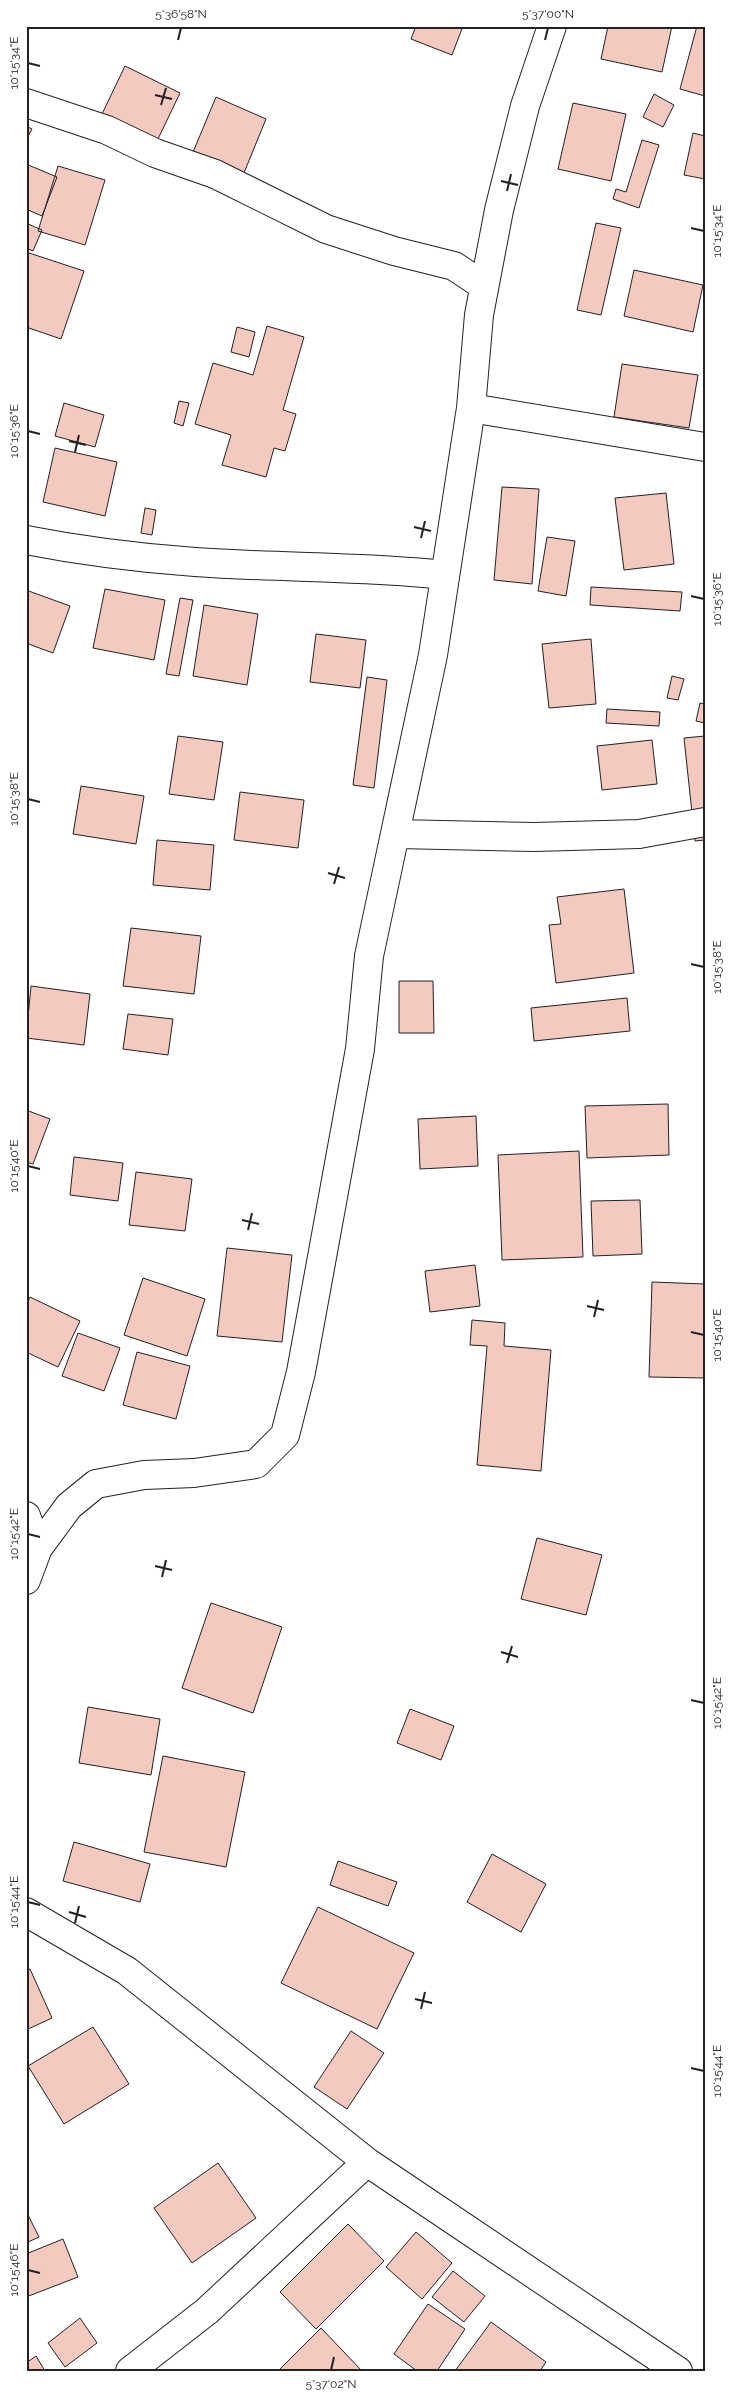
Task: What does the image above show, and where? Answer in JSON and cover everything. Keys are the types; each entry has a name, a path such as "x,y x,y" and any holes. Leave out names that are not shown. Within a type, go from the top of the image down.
{"street":[{"path":"26,1580 38,1548 69,1506 96,1484 144,1475 194,1473 256,1464 285,1435 301,1372 360,1048 369,956 397,834 433,655 471,408 479,315 484,286 499,210 525,106 552,26"},
{"path":"26,103 108,130 155,153 215,174 326,229 394,251 454,266 484,286"},
{"path":"471,408 705,447"},
{"path":"26,540 111,554 195,562 393,569 445,575"},
{"path":"397,834 535,837 639,834 705,822"},
{"path":"26,1516 38,1548"},
{"path":"26,1912 127,1971 367,2162 678,2371"},
{"path":"130,2371 207,2311 367,2162"}],"building":[{"path":"416,26 463,26 452,55 411,39"},
{"path":"608,26 672,26 662,72 601,59"},
{"path":"697,26 705,26 705,96 680,89"},
{"path":"125,66 180,93 157,141 102,114"},
{"path":"654,94 674,105 663,127 643,117"},
{"path":"216,97 266,119 237,190 186,169"},
{"path":"573,103 626,114 611,181 558,169"},
{"path":"26,126 32,129 26,140"},
{"path":"693,133 705,136 705,179 684,175"},
{"path":"642,140 659,145 639,208 613,199 616,189 626,192"},
{"path":"26,164 57,177 42,216 26,209"},
{"path":"58,166 105,180 85,245 38,231"},
{"path":"26,223 42,230 33,251 26,248"},
{"path":"596,223 621,228 601,315 577,310"},
{"path":"26,252 84,271 61,339 26,327"},
{"path":"634,270 703,285 693,332 624,316"},
{"path":"267,326 304,337 283,410 296,414 285,451 274,448 266,477 222,465 231,435 195,424 213,363 253,375"},
{"path":"237,327 255,332 249,357 231,352"},
{"path":"622,364 698,375 689,428 614,417"},
{"path":"179,401 189,403 183,426 174,423"},
{"path":"64,403 104,415 95,447 55,436"},
{"path":"55,448 117,462 105,516 43,502"},
{"path":"502,487 539,489 532,584 494,580"},
{"path":"666,493 674,564 624,570 615,498"},
{"path":"145,508 156,510 152,535 141,533"},
{"path":"547,537 575,541 566,596 538,591"},
{"path":"591,587 682,592 680,611 590,605"},
{"path":"105,589 165,600 154,660 93,648"},
{"path":"26,590 70,606 53,653 26,643"},
{"path":"180,598 193,600 179,676 166,674"},
{"path":"204,605 258,614 247,685 193,676"},
{"path":"316,634 366,640 360,688 310,682"},
{"path":"591,639 596,704 549,708 542,644"},
{"path":"672,676 684,679 678,700 667,698"},
{"path":"367,677 387,680 374,788 353,785"},
{"path":"700,703 705,704 705,723 696,721"},
{"path":"607,709 660,712 659,726 606,723"},
{"path":"178,736 223,742 214,800 169,794"},
{"path":"705,736 705,840 695,841 684,738"},
{"path":"652,740 657,784 602,790 597,746"},
{"path":"81,786 144,796 136,844 73,834"},
{"path":"240,792 304,800 298,848 234,840"},
{"path":"157,840 214,845 210,890 153,885"},
{"path":"624,889 634,973 556,983 549,925 561,924 557,897"},
{"path":"131,928 201,936 194,994 123,986"},
{"path":"399,981 433,981 434,1033 399,1033"},
{"path":"31,986 90,994 84,1045 26,1038"},
{"path":"627,998 630,1031 534,1041 531,1008"},
{"path":"128,1014 173,1019 168,1055 123,1049"},
{"path":"668,1104 669,1155 587,1158 585,1106"},
{"path":"26,1110 50,1119 33,1164 26,1162"},
{"path":"476,1116 478,1166 420,1169 418,1119"},
{"path":"579,1151 583,1257 502,1260 498,1155"},
{"path":"74,1157 123,1163 118,1201 70,1195"},
{"path":"136,1172 192,1179 185,1231 129,1225"},
{"path":"640,1200 642,1254 593,1256 591,1201"},
{"path":"227,1248 292,1255 282,1342 217,1336"},
{"path":"475,1265 480,1306 430,1312 425,1271"},
{"path":"143,1278 205,1299 187,1356 124,1335"},
{"path":"652,1282 705,1284 705,1378 649,1377"},
{"path":"30,1297 80,1321 58,1367 26,1352 26,1305"},
{"path":"472,1320 505,1323 504,1346 551,1350 541,1471 477,1465 487,1346 470,1345"},
{"path":"78,1333 120,1348 104,1391 62,1376"},
{"path":"137,1352 190,1366 176,1419 123,1405"},
{"path":"537,1538 602,1555 586,1615 521,1599"},
{"path":"211,1603 282,1627 253,1713 182,1688"},
{"path":"88,1707 160,1719 151,1775 79,1763"},
{"path":"410,1709 454,1726 441,1760 397,1743"},
{"path":"163,1756 245,1772 226,1867 144,1852"},
{"path":"74,1842 150,1864 140,1902 63,1881"},
{"path":"492,1854 546,1884 521,1932 467,1902"},
{"path":"338,1861 397,1882 388,1906 330,1885"},
{"path":"318,1907 414,1953 377,2029 281,1983"},
{"path":"30,1969 52,2018 26,2030 26,1971"},
{"path":"93,2027 129,2084 64,2124 28,2066"},
{"path":"351,2031 384,2053 347,2109 314,2087"},
{"path":"218,2163 256,2218 192,2263 154,2208"},
{"path":"26,2211 39,2237 26,2243"},
{"path":"348,2224 384,2261 316,2329 280,2292"},
{"path":"416,2232 452,2263 422,2299 386,2267"},
{"path":"63,2239 78,2277 26,2297 26,2254"},
{"path":"453,2271 485,2296 464,2322 432,2297"},
{"path":"428,2304 465,2329 437,2371 417,2371 394,2354"},
{"path":"80,2318 97,2343 65,2367 48,2343"},
{"path":"491,2322 546,2362 540,2371 455,2371"},
{"path":"321,2328 362,2371 278,2371"},
{"path":"36,2356 45,2371 26,2371 26,2363"}]}
